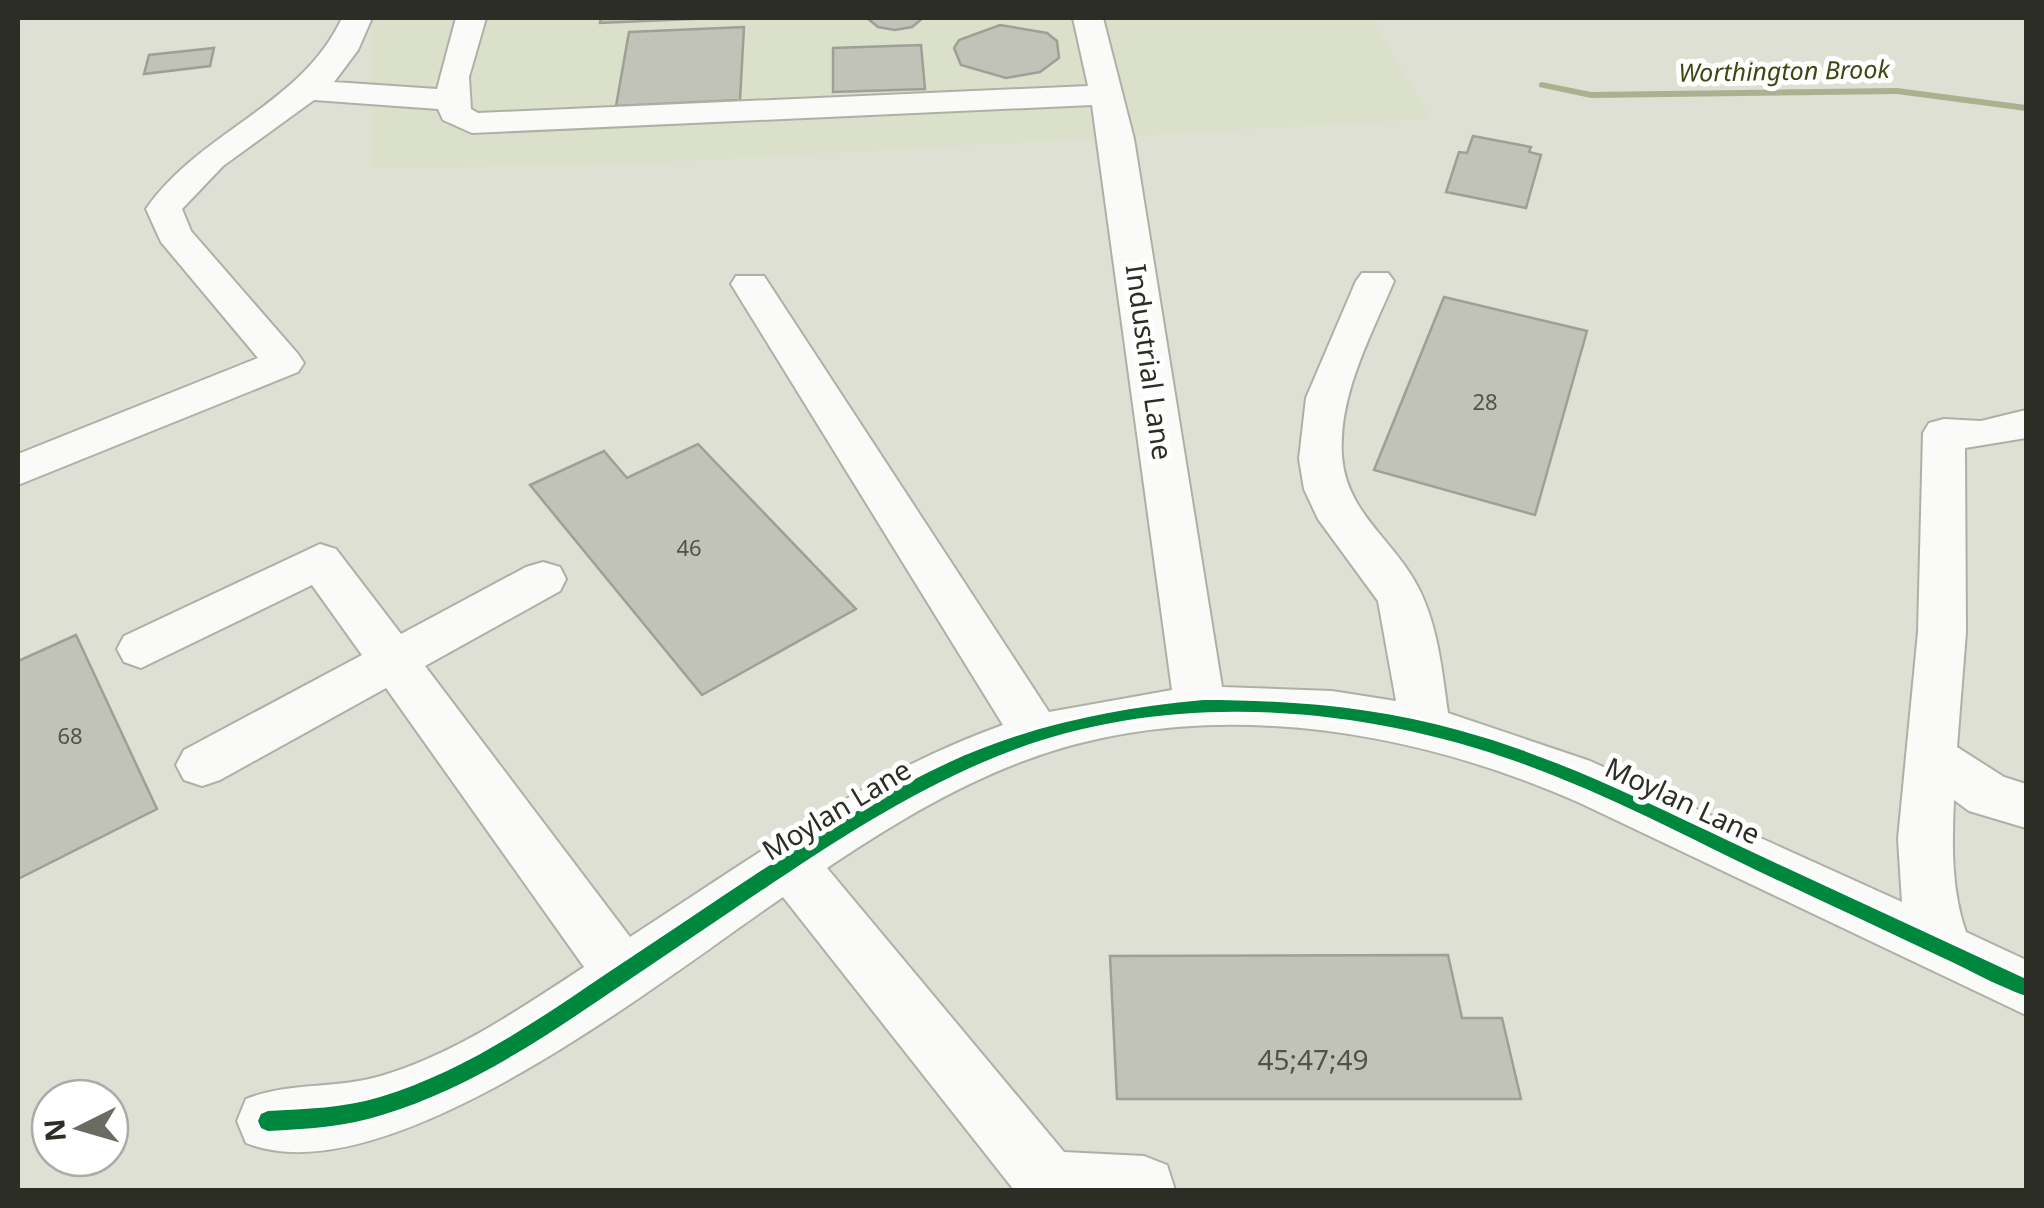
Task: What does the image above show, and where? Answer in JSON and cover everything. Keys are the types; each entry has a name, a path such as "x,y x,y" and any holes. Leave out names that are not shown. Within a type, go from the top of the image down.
{"street":[{"path":"18,470 284,363 174,234 164,208 179,184 202,163 308,90 339,58 357,18"},
{"path":"472,18 453,77 456,113 472,124 500,126 1108,94"},
{"name":"Industrial Lane","path":"1088,18 1108,94 1200,708"},
{"path":"308,90 455,100"},
{"path":"1375,281 1324,400 1318,458 1342,520 1394,586 1408,625 1425,727"},
{"path":"750,284 1037,736"},
{"path":"1943,949 1932,925 1924,879 1942,631 1944,433 1981,435 2026,424"},
{"path":"141,648 320,562 622,973"},
{"path":"202,765 543,578"},
{"name":"Moylan Lane","path":"268,1121 318,1122 372,1112 419,1096 469,1072 918,788 1037,736 1110,718 1200,708 1289,708 1425,727 1561,772 2026,988"},
{"path":"1933,758 1988,795 2026,806"},
{"path":"791,865 1050,1184 1144,1188"}],"shaded area":[{"path":"372,18 1371,18 1431,119 637,164 372,168"}],"building":[{"path":"601,18 715,18 600,23"},
{"path":"867,18 923,18 912,27 895,30 878,27"},
{"path":"1000,25 1047,33 1057,41 1059,58 1040,72 1006,78 961,65 954,48 959,40"},
{"path":"744,27 740,100 616,106 629,32"},
{"path":"921,45 925,89 833,92 833,48"},
{"path":"214,48 210,66 144,74 149,55"},
{"path":"1473,136 1531,147 1529,152 1541,155 1526,208 1446,192 1459,152 1467,153"},
{"path":"1444,297 1587,331 1535,515 1374,470"},
{"path":"698,444 856,609 702,695 530,485 604,451 627,478"},
{"path":"76,635 157,809 18,879 18,661"},
{"path":"1448,955 1462,1018 1502,1018 1521,1099 1117,1099 1110,956"}],"waterway":[{"name":"Worthington Brook","path":"1542,85 1591,95 1897,91 2026,108"}],"cycle path":[{"path":"268,1121 325,1118 378,1107 428,1090 475,1067 566,1012 831,836 968,761 1077,724 1203,707 1268,706 1396,721 1518,755 1625,799 2026,988"}]}
